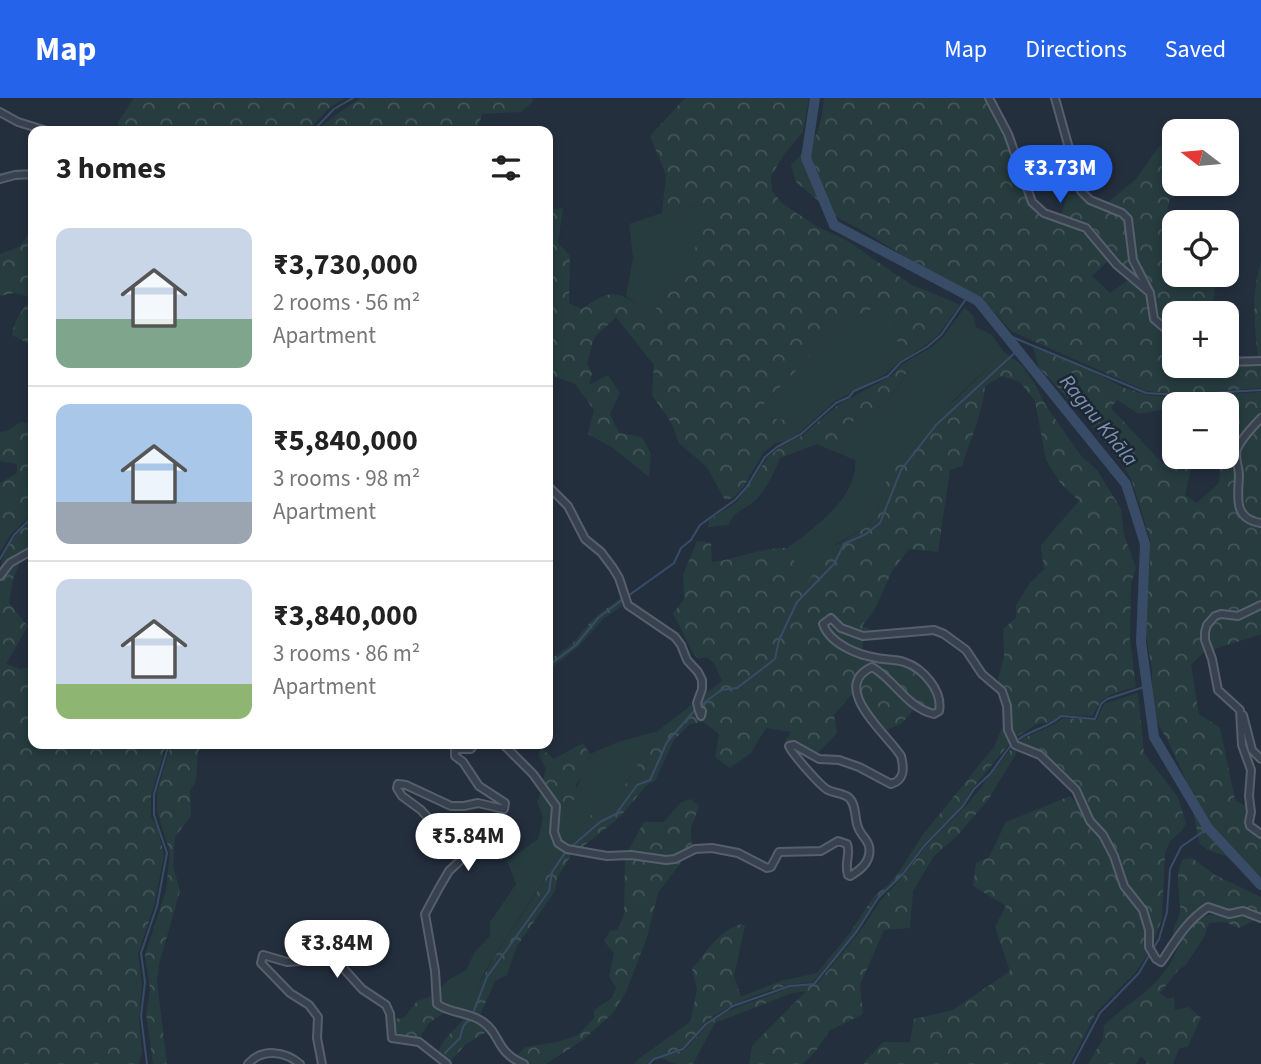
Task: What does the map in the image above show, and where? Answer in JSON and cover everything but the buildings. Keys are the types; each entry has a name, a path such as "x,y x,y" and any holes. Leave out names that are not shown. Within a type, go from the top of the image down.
{"street":[{"path":"989,98 1037,208 1052,217 1086,228 1124,272 1150,293"},
{"path":"1055,98 1081,191 1090,200 1122,213 1128,219 1133,260 1150,293 1154,318 1162,325"},
{"path":"0,112 31,126"},
{"path":"0,179 28,174"},
{"path":"1239,362 1261,361"},
{"path":"1261,418 1238,448 1236,457 1239,478 1236,493 1241,510 1251,521 1261,523"},
{"path":"553,491 568,506 585,539 601,552 613,568 628,605 675,637 681,645 687,660 702,680 697,703 699,711"},
{"path":"0,576 10,563 28,553"},
{"path":"1261,605 1238,616 1221,614 1214,617 1205,632 1218,690 1244,716 1251,750 1261,759"},
{"path":"508,749 533,774 556,806 554,832 558,843 567,849 607,856 631,855 666,860 675,859 695,849 712,848 738,853 767,868 775,863 779,852 821,851 838,841 847,844 849,849 845,864 850,876 864,866 869,853 869,846 858,828 852,802 847,796 819,785 808,768 790,751 789,746 794,745 819,759 850,763 891,784 899,782 904,766 901,756 855,695 856,680 860,674 872,667 920,710 934,714 939,711 941,703 935,687 906,663 876,658 852,650 832,637 823,624 831,618 841,628 863,635 934,630 966,650 982,674 1002,691 1008,713 1008,730 1015,745 1040,755 1076,790 1090,821 1103,835 1114,856 1124,886 1143,910 1149,930 1149,947 1156,959 1161,962 1184,928 1209,907 1229,914 1242,911 1261,918"},
{"path":"1240,710 1242,745 1251,770 1249,822 1250,827 1261,834"},
{"path":"455,749 455,756 463,762 479,786 505,803 504,809 478,803 451,806 406,785 398,784 397,788 402,796 421,810 436,827 464,843 467,850 465,856 449,871 425,914 435,971 437,1004 450,1012 485,1023 504,1052 524,1064"},
{"path":"322,1064 317,1038 318,1017 309,1005 290,993 261,963 262,955 286,962 326,959 337,961 362,989 386,1005 390,1014 392,1038 419,1042 447,1064"},
{"path":"248,1064 252,1060 278,1052 288,1055 300,1064"}],"green space":[{"path":"134,98 345,98 329,108 313,126 118,126"},
{"path":"360,98 534,100 521,112 482,114 479,126 322,126"},
{"path":"685,98 809,98 803,132 785,153 771,176 772,191 783,204 816,226 846,240 910,284 949,300 949,311 903,351 878,306 840,325 763,405 762,418 789,420 776,443 763,453 744,486 733,498 725,500 707,467 679,443 672,424 652,395 654,365 616,317 594,338 587,364 592,373 589,385 608,375 620,393 610,414 619,433 642,437 651,454 649,477 613,448 588,434 594,410 575,384 553,376 553,209 563,208 558,243 570,256 569,303 582,309 602,297 618,295 632,301 650,315 672,289 694,251 706,204 662,213 666,175 650,136"},
{"path":"824,98 987,98 1009,147 1030,206 1038,214 1091,238 1109,260 1092,276 1110,293 1128,280 1148,295 1150,316 1162,329 1162,378 1239,378 1239,365 1261,364 1261,388 1204,392 1146,391 1011,331 970,292 943,280 840,219 796,182 791,165 807,149 821,120"},
{"path":"1160,145 1162,196 1173,196 1167,210 1162,210 1162,287 1214,287 1213,301 1162,301 1162,322 1156,317 1152,290 1138,262 1132,221 1121,208 1106,204 1136,179"},
{"path":"1068,194 1078,196 1122,219 1126,228 1129,256 1145,285 1118,263 1090,224 1061,215"},
{"path":"706,204 702,235 679,283 650,315 626,296 633,257 629,224 662,213"},
{"path":"28,235 28,296 14,293 0,296 0,254 19,247"},
{"path":"1261,261 1261,358 1258,358 1255,298"},
{"path":"949,300 960,305 938,335 886,374 834,402 799,433 786,441 776,443 789,420 761,418 763,405 840,325 878,306 948,311"},
{"path":"28,302 28,343 12,335"},
{"path":"965,307 974,317 976,327 992,335 1004,352 935,418 917,430 887,478 877,514 865,528 837,543 807,583 787,548 832,511 849,487 855,460 833,451 847,436 857,413 884,406 908,372 904,363 943,337"},
{"path":"1033,347 1124,388 1162,396 1162,410 1139,414 1117,400 1111,408 1162,463 1162,469 1191,469 1185,495 1197,503 1219,483 1220,469 1236,469 1234,487 1239,512 1261,524 1261,603 1237,615 1221,613 1207,622 1206,650 1191,665 1199,714 1220,728 1235,800 1244,805 1248,801 1248,829 1261,837 1261,882 1226,856 1200,844 1185,778 1152,707 1152,669 1144,625 1150,540 1132,481 1123,465 1082,413 1039,368"},
{"path":"1004,352 1022,365 1046,406 1082,457 1097,470 1121,509 1124,535 1136,568 1131,583 1130,640 1136,687 1105,699 1093,716 1060,715 1052,722 1037,724 1015,738 1009,702 997,683 1004,657 1003,629 1016,618 1016,605 1030,583 1044,569 1041,545 1079,501 1061,484 1046,460 1035,401 1020,382 1002,376 985,386 979,416 962,466 950,470 938,552 909,549 892,571 874,611 862,626 875,632 850,629 833,615 825,615 821,621 826,636 842,648 882,662 908,666 935,690 938,706 927,710 919,706 879,669 869,665 856,674 852,694 834,715 837,733 817,754 798,741 785,741 791,732 766,728 751,753 730,768 715,757 719,734 703,722 690,724 674,740 656,779 646,786 619,818 581,848 567,846 590,816 612,802 622,790 658,731 722,681 714,663 706,657 698,659 694,654 673,614 684,599 683,575 697,541 711,543 712,562 768,549 787,548 807,583 822,561 824,552 865,528 877,514 887,478 901,447"},
{"path":"904,363 908,371 884,406 857,413 847,436 833,451 817,444 780,458 762,492 736,514 729,525 708,527 709,520 737,502 768,457 803,435 838,405 891,376"},
{"path":"1261,392 1261,415 1248,428 1239,447 1239,394"},
{"path":"1261,421 1261,521 1250,517 1240,495 1239,455 1247,437"},
{"path":"21,422 28,423 28,518 10,535 0,552 0,483 17,473 17,464 0,461 0,432 7,431"},
{"path":"28,523 28,549 21,552 0,573 3,558 11,542"},
{"path":"14,563 19,565 13,579 9,603 28,626 6,664 20,669 28,667 28,749 165,749 151,796 151,817 157,826 164,855 154,906 138,954 142,984 139,1020 142,1051 139,1064 0,1064 0,578"},
{"path":"623,596 625,604 603,619 579,646 553,667 553,657 572,644 593,619"},
{"path":"1261,608 1261,634 1212,650 1208,630 1212,621 1222,617 1239,618"},
{"path":"829,622 848,634 864,638 862,651 837,638 826,625"},
{"path":"869,671 878,674 914,709 902,723 885,731 858,695 861,675"},
{"path":"1138,693 1144,753 1178,797 1186,823 1182,831 1170,841 1165,853 1162,919 1152,946 1151,928 1145,907 1126,884 1117,853 1095,823 1083,795 1042,751 1019,741 1063,718 1097,720 1104,704"},
{"path":"1004,723 1010,743 972,789 962,806 922,846 902,874 876,898 856,931 813,982 786,986 743,1000 707,1021 681,1048 647,1064 634,1064 690,1022 697,990 692,969 714,942 734,927 742,924 745,926 734,975 741,997 781,981 817,973 849,934 875,895 889,884 921,837 994,747"},
{"path":"658,731 612,802 590,816 567,846 562,842 556,828 559,805 570,806 590,754 618,742"},
{"path":"583,743 590,754 585,773 576,784 577,794 570,806 559,805 543,780 546,769 538,753 542,749 554,759"},
{"path":"170,749 200,749 196,781 190,791 191,816 175,837 173,866 180,891 159,964 157,983 167,1064 153,1064 146,1013 150,990 145,955 166,890 170,852 157,812 157,792"},
{"path":"1010,750 1017,752 988,800 959,834 934,856 913,891 910,928 884,930 860,985 863,1014 829,1031 803,1064 749,1064 752,1046 806,991 792,993 715,1023 693,1064 676,1064 661,1058 654,1064 661,1057 685,1050 708,1024 722,1013 795,986 817,984 861,930 881,900 926,846 967,805"},
{"path":"542,790 554,807 554,832 563,849 547,869 545,879 483,975 467,1014 439,1003 437,991 448,980 466,970 475,951 490,936 490,922 516,884 507,861 538,839 543,818 537,801"},
{"path":"1070,796 1111,854 1120,885 1140,913 1148,938 1147,955 1136,972 1097,1011 1070,1064 863,1064 883,1042 910,1042 914,1019 953,1010 1010,971 995,927 1006,906 973,886 976,863 989,857 1006,822"},
{"path":"691,799 699,806 691,828 692,847 672,858 627,853 644,822 664,822 680,803"},
{"path":"563,849 572,854 557,878 555,891 517,946 507,975 495,981 479,1017 467,1014 492,961 545,879 547,869"},
{"path":"625,858 682,861 658,893 647,937 626,992 613,1013 583,1040 546,1064 530,1064 516,1057 525,1047 558,1042 578,1035 594,1018 594,1010 612,998 616,988 609,976 614,953 604,941 610,931 617,930 624,915"},
{"path":"1192,858 1215,875 1261,897 1261,914 1244,907 1234,911 1208,904 1196,911 1173,937 1180,910 1180,865 1183,859"},
{"path":"1210,915 1255,920 1239,928 1225,922 1209,923 1204,937 1185,966 1179,969 1160,993 1167,999 1174,997 1175,1010 1189,1007 1201,1018 1188,1046 1179,1049 1173,1064 1146,1064 1141,1056 1136,1064 1088,1064 1103,1039 1104,1025 1154,984 1173,959 1187,930 1192,924"},
{"path":"433,996 433,1004 445,1012 429,1023 419,1039 396,1037 393,1028 396,1019 405,1017 417,1001"},
{"path":"464,1018 475,1021 488,1031 466,1044 449,1063 438,1053 447,1037"}],"waterway":[{"path":"318,126 334,109 353,98"},
{"name":"Ragnu Khāla","path":"815,98 806,158 834,225 978,301 1126,484 1145,544 1141,642 1154,737 1208,828 1261,885"},
{"path":"628,596 674,563 681,548 691,540 700,525 735,500 746,488 765,457 801,434 836,403 849,397 854,391 888,376 901,362 927,347 941,335 968,296"},
{"path":"1005,334 1146,393 1177,395 1261,390"},
{"path":"700,706 721,690 737,688 775,659 779,640 797,602 834,564 844,544 866,534 880,523 901,470 936,425 1018,350"},
{"path":"0,559 14,535 28,521"},
{"path":"553,662 576,645 598,618 623,599"},
{"path":"1015,742 1061,716 1095,719 1101,704 1107,699 1147,686"},
{"path":"571,847 600,822 616,814 637,785 650,780 667,742 695,710"},
{"path":"649,1064 654,1059 683,1049 706,1024 733,1006 790,986 814,984 857,931 878,898 963,806 1011,745"},
{"path":"147,1064 141,1016 145,982 141,953 157,906 167,853 154,815 154,794 168,749"},
{"path":"1153,949 1167,912 1170,869 1181,847 1208,828"},
{"path":"473,1013 487,977 549,891 552,872 567,850"},
{"path":"1073,1064 1100,1013 1139,973 1150,954"},
{"path":"445,1053 460,1038 470,1017"}]}
